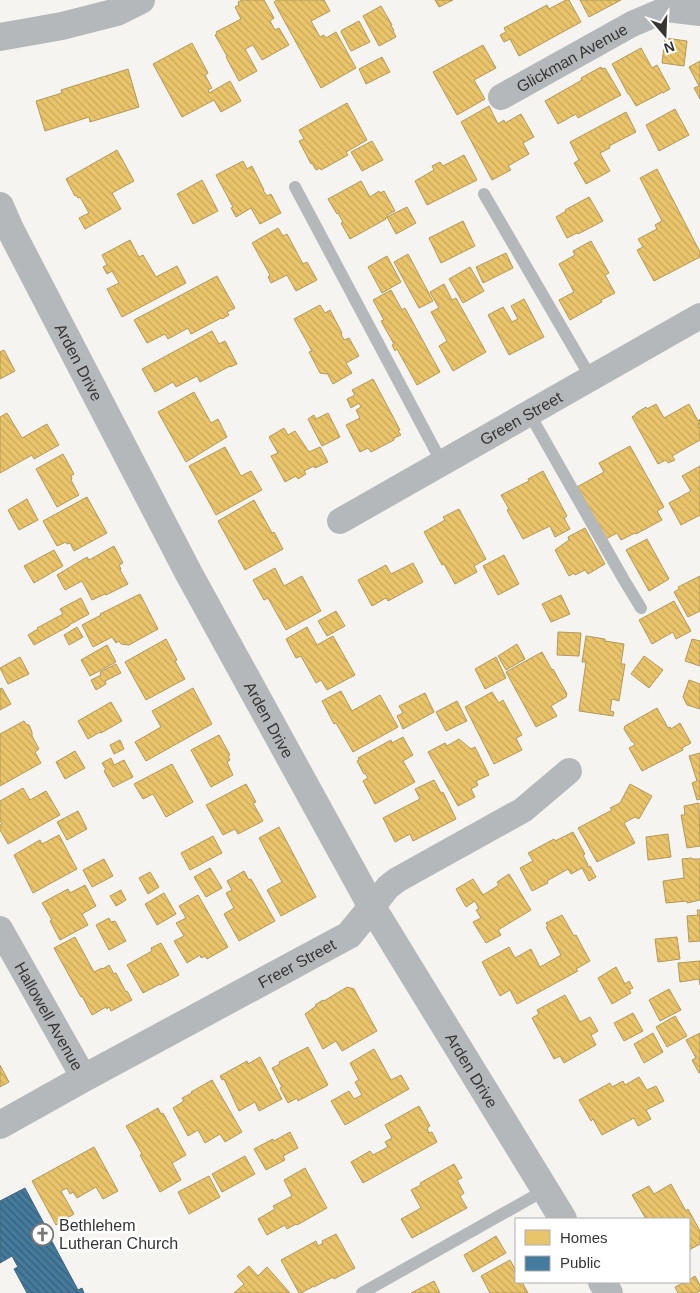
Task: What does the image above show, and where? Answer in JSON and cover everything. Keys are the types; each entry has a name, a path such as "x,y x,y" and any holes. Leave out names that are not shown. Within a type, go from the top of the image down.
{"street":[{"path":"0,36 62,26 117,12 141,0"},
{"name":"Glickman Avenue","path":"501,97 632,24 666,9 700,13"},
{"name":"Arden Drive","path":"0,206 10,229 188,572 372,907 562,1218"},
{"name":"Green Street","path":"340,521 700,316"},
{"name":"Freer Street","path":"0,1125 349,935 388,887 397,880 523,810 569,771"},
{"name":"Hallowell Avenue","path":"0,929 84,1078"}],"lane":[{"path":"295,188 442,463"},
{"path":"484,194 592,378"},
{"path":"530,413 584,511 641,608"},
{"path":"362,1293 545,1190"}],"building: Homes":[{"path":"242,0 264,0 274,18 270,21 275,30 279,28 289,45 262,60 253,45 245,49 257,71 239,81 215,35 217,34 216,32 241,19 235,7"},
{"path":"277,0 324,0 330,11 311,21 320,37 324,35 326,38 336,32 356,68 321,88 274,2"},
{"path":"435,0 453,0 439,7"},
{"path":"569,0 581,22 519,56 510,39 504,42 500,35 506,32 504,28 547,5 549,9"},
{"path":"580,0 621,0 589,17"},
{"path":"381,6 392,25 390,26 396,37 379,46 363,16"},
{"path":"359,21 370,42 351,51 341,32"},
{"path":"665,38 687,41 684,66 662,63"},
{"path":"192,43 208,73 205,75 212,88 208,90 209,93 230,81 241,101 221,112 214,100 182,117 153,64"},
{"path":"483,45 496,68 474,80 485,99 457,115 433,72"},
{"path":"641,48 652,68 657,65 670,89 636,106 612,64"},
{"path":"382,57 390,72 366,84 359,69"},
{"path":"700,61 700,99 694,88 699,86 689,67"},
{"path":"601,67 602,69 605,68 621,95 578,118 576,114 558,124 545,101"},
{"path":"128,69 139,107 90,122 89,117 45,131 36,101 62,93 61,90"},
{"path":"347,103 367,140 346,152 348,155 321,170 320,168 316,170 299,141 304,139 299,130"},
{"path":"489,106 498,124 504,120 505,123 521,114 534,137 523,143 529,154 508,166 511,170 492,180 461,122"},
{"path":"675,109 689,135 659,151 646,125"},
{"path":"626,112 636,132 609,146 610,148 600,153 610,171 586,184 574,163 579,160 570,142"},
{"path":"372,141 383,160 362,171 351,152"},
{"path":"117,150 134,181 112,193 121,209 85,229 79,218 89,213 80,197 75,196 66,179"},
{"path":"464,155 477,180 427,205 415,181 434,170 432,166 440,162 443,166"},
{"path":"243,161 247,169 252,166 263,190 267,196 271,194 281,213 260,224 251,208 236,217 231,208 233,207 216,175"},
{"path":"657,169 700,252 700,257 654,281 637,250 643,247 638,239 657,229 655,225 662,221 640,178"},
{"path":"202,180 218,211 193,224 177,194"},
{"path":"361,181 370,197 379,191 380,193 384,191 395,211 387,215 386,219 350,239 341,223 343,222 328,199"},
{"path":"589,197 603,221 567,238 556,217"},
{"path":"407,207 416,223 396,234 387,217"},
{"path":"463,221 475,246 441,263 429,238"},
{"path":"278,228 283,236 287,234 303,264 307,262 317,280 296,291 287,275 271,283 268,277 270,275 252,243"},
{"path":"130,240 139,257 143,255 156,277 177,266 186,283 122,317 107,289 119,283 112,271 107,274 103,267 107,265 102,255"},
{"path":"591,241 609,273 605,275 615,293 570,320 559,300 574,292 559,264 575,255 573,251"},
{"path":"506,253 513,268 483,283 476,267"},
{"path":"408,254 433,301 419,308 394,262"},
{"path":"387,256 401,282 382,293 368,267"},
{"path":"470,267 484,291 463,303 449,279"},
{"path":"217,276 235,308 227,312 229,315 191,334 188,328 168,339 165,334 147,343 134,320"},
{"path":"444,284 452,300 456,298 486,352 453,371 439,346 447,341 431,312 439,308 430,292"},
{"path":"391,290 402,310 405,308 440,372 417,385 397,349 395,351 392,345 394,344 381,321 384,320 373,300"},
{"path":"524,299 544,337 509,355 488,315 503,307 512,322 518,319 511,306"},
{"path":"320,305 325,313 330,310 344,340 349,338 359,356 346,363 352,373 333,384 327,373 320,373 309,352 312,351 294,319"},
{"path":"212,331 219,344 225,341 237,364 200,382 197,376 176,387 173,382 155,392 142,369"},
{"path":"4,350 15,371 0,379 0,352"},
{"path":"373,379 401,435 371,452 368,448 360,452 346,425 360,418 356,410 361,407 359,403 351,408 347,399 355,395 352,390"},
{"path":"194,392 211,423 218,419 227,437 186,462 158,412"},
{"path":"656,404 664,418 689,404 698,421 700,419 700,425 698,424 700,440 672,456 675,460 668,463 666,460 658,464 632,417 646,407 647,409"},
{"path":"7,413 22,438 47,424 59,445 34,459 32,455 0,473 0,417"},
{"path":"328,413 340,437 322,446 308,419 314,415 316,419"},
{"path":"284,428 288,435 295,431 309,452 320,447 328,462 304,471 306,474 298,479 296,476 285,482 271,456 278,453 269,437"},
{"path":"630,446 664,507 657,511 662,520 621,540 617,533 606,539 577,487 604,472 599,463"},
{"path":"225,447 241,476 251,471 262,490 216,515 189,466"},
{"path":"63,454 74,474 71,476 71,480 79,495 57,507 36,469"},
{"path":"700,466 700,515 681,525 669,503 691,491 682,476"},
{"path":"543,471 567,516 564,518 570,529 555,537 550,526 523,539 501,495 529,481 528,479"},
{"path":"87,497 107,533 74,551 70,543 67,544 66,542 57,546 43,521"},
{"path":"27,499 38,520 19,530 8,510"},
{"path":"254,500 283,549 245,570 218,521"},
{"path":"459,509 486,559 474,566 477,572 455,584 424,532 445,520 443,517"},
{"path":"585,528 605,564 588,574 585,570 569,576 555,550 569,540 568,537"},
{"path":"647,539 669,579 649,591 626,550"},
{"path":"114,546 123,563 119,565 120,570 128,584 92,600 82,581 65,590 57,575 87,557 89,560"},
{"path":"54,550 63,566 34,583 24,566"},
{"path":"504,555 519,584 498,595 483,566"},
{"path":"413,563 423,582 388,601 386,598 372,606 358,580 386,565 391,574"},
{"path":"275,568 284,586 302,576 321,611 286,630 268,598 264,600 253,580"},
{"path":"700,576 700,611 688,617 674,592 679,589 678,587"},
{"path":"140,594 158,629 129,645 121,644 119,641 116,643 112,637 93,647 82,625"},
{"path":"561,595 570,614 551,622 542,604"},
{"path":"81,598 89,614 34,645 28,635 63,614 60,609"},
{"path":"674,601 691,631 676,639 673,632 652,644 639,620"},
{"path":"336,611 345,626 327,636 318,621"},
{"path":"77,627 83,637 69,645 64,635"},
{"path":"307,627 317,645 333,636 355,675 327,690 321,680 316,683 301,656 296,658 286,639"},
{"path":"558,632 581,633 579,656 557,655"},
{"path":"586,636 624,644 621,664 625,664 619,701 612,699 610,711 614,712 613,716 579,711 586,662 582,662"},
{"path":"166,639 185,679 146,700 125,662"},
{"path":"692,639 700,641 700,666 685,661"},
{"path":"517,644 525,659 506,670 498,656"},
{"path":"107,645 116,662 90,676 81,660"},
{"path":"542,652 567,694 566,697 551,706 557,716 536,727 506,672"},
{"path":"644,656 663,670 649,688 631,674"},
{"path":"20,657 29,674 8,684 0,668"},
{"path":"496,657 506,678 485,689 475,669"},
{"path":"116,664 121,673 105,681 106,684 96,690 91,680 101,675 100,672"},
{"path":"689,680 700,684 700,709 687,705 683,697"},
{"path":"2,688 11,704 0,710 0,689"},
{"path":"193,688 212,724 146,761 135,742 161,727 152,711"},
{"path":"341,691 352,711 380,695 398,727 353,752 336,723 334,724 322,701"},
{"path":"492,692 499,703 503,700 522,735 516,738 522,750 494,764 465,707"},
{"path":"425,693 434,712 403,729 397,716 403,713 399,706"},
{"path":"457,701 467,721 446,731 436,712"},
{"path":"111,702 122,721 88,739 78,721"},
{"path":"657,708 668,728 670,727 671,729 680,723 691,743 682,748 683,750 642,771 629,748 635,745 624,729 625,726"},
{"path":"24,721 29,725 39,749 35,752 41,763 0,786 0,734"},
{"path":"219,735 230,755 228,756 230,760 227,762 233,775 211,787 191,750"},
{"path":"403,737 413,755 403,761 415,782 375,804 363,781 368,778 357,761 359,760 358,758 391,740 392,743"},
{"path":"459,739 471,749 475,747 489,775 476,781 478,785 471,789 475,797 458,806 428,752 445,743 447,746"},
{"path":"120,740 124,749 114,754 110,745"},
{"path":"75,751 85,768 65,779 56,762"},
{"path":"700,753 700,799 697,800 692,783 697,781 689,756"},
{"path":"111,758 114,765 124,760 133,777 113,787 104,771 106,770 102,763"},
{"path":"172,764 193,802 166,817 153,794 143,799 134,784"},
{"path":"434,780 441,793 443,792 456,819 413,841 410,834 395,842 383,818 420,799 415,789"},
{"path":"246,784 256,802 253,803 263,821 238,834 235,829 223,835 206,805"},
{"path":"630,784 652,796 639,819 635,817 624,823 635,843 597,862 578,828 612,810 610,808 620,803"},
{"path":"23,788 30,800 46,791 60,815 8,844 0,830 0,825 2,824 0,821 0,801"},
{"path":"699,803 700,846 687,848 681,815 685,815 684,806"},
{"path":"78,811 87,829 67,840 57,822"},
{"path":"279,827 316,897 281,916 267,890 282,882 259,838"},
{"path":"573,832 585,854 583,855 588,867 590,866 596,877 589,881 582,868 571,874 568,869 547,881 548,883 532,891 520,868 533,861 528,853 554,839 555,841"},
{"path":"668,834 671,857 648,860 646,837"},
{"path":"59,835 77,869 33,893 14,855 40,840 42,844"},
{"path":"213,836 222,853 190,870 181,853"},
{"path":"104,859 113,876 92,887 83,870"},
{"path":"682,859 700,859 700,900 687,903 687,901 666,903 663,881 684,878"},
{"path":"210,868 222,888 206,897 194,877"},
{"path":"244,871 249,880 251,879 275,921 239,941 224,914 234,908 226,893 232,890 227,881"},
{"path":"150,872 159,887 148,894 139,878"},
{"path":"509,874 531,910 498,930 501,935 486,943 473,922 481,918 476,910 479,909 475,901 466,907 456,889 473,879 483,895 499,885 497,882"},
{"path":"85,885 96,906 82,914 88,925 60,940 50,921 52,920 42,903 68,889 70,893"},
{"path":"121,890 126,900 116,906 110,896"},
{"path":"164,893 176,914 157,925 145,904"},
{"path":"198,895 228,947 207,959 205,956 201,958 200,955 187,963 174,941 184,936 176,923 186,918 179,906"},
{"path":"697,910 700,910 700,941 689,942 687,916 698,915"},
{"path":"562,915 574,936 576,935 590,961 576,969 578,971 517,1004 510,990 500,996 482,962 509,947 515,958 531,949 540,967 561,955 546,927 548,926 546,923"},
{"path":"109,918 111,922 115,921 126,941 109,950 96,925"},
{"path":"75,937 94,972 109,965 132,1000 111,1011 109,1007 107,1009 106,1007 92,1015 54,948"},
{"path":"677,937 680,959 658,962 655,939"},
{"path":"161,943 179,975 143,993 127,965 152,951 151,948"},
{"path":"700,961 700,985 699,979 680,982 678,963"},
{"path":"616,967 625,984 629,981 633,988 629,990 631,993 612,1004 598,978"},
{"path":"347,987 354,989 377,1031 342,1051 336,1041 323,1049 305,1014 315,1005"},
{"path":"669,989 681,1010 660,1021 649,1000"},
{"path":"565,995 580,1022 590,1017 598,1031 591,1035 596,1045 564,1063 560,1056 554,1059 532,1018 539,1014 537,1010"},
{"path":"633,1013 643,1031 624,1041 614,1023"},
{"path":"675,1016 687,1036 667,1047 656,1027"},
{"path":"653,1033 663,1052 644,1063 634,1044"},
{"path":"700,1033 699,1073 692,1060 696,1058 686,1040"},
{"path":"308,1047 328,1085 298,1101 297,1098 288,1103 272,1068 280,1064 279,1062"},
{"path":"374,1049 391,1080 401,1075 409,1089 345,1125 331,1101 349,1091 354,1099 362,1095 355,1082 359,1080 350,1063"},
{"path":"260,1057 282,1099 259,1111 255,1102 239,1111 224,1079 222,1080 220,1076 247,1061 248,1064"},
{"path":"0,1065 9,1082 0,1087"},
{"path":"639,1077 647,1090 656,1086 664,1101 646,1110 651,1119 638,1126 634,1118 602,1135 593,1119 591,1121 579,1100 610,1083 612,1087 623,1081 625,1085"},
{"path":"212,1080 242,1132 225,1142 220,1134 205,1143 198,1130 188,1136 173,1108 184,1101 182,1098"},
{"path":"419,1106 430,1126 427,1128 429,1133 432,1132 437,1142 363,1183 351,1162 370,1151 373,1155 388,1147 385,1142 392,1138 385,1125"},
{"path":"158,1108 161,1114 163,1113 186,1155 172,1163 181,1180 160,1192 126,1126"},
{"path":"290,1132 298,1148 283,1156 285,1160 266,1170 254,1149"},
{"path":"94,1147 118,1191 103,1199 96,1187 77,1198 73,1192 70,1194 67,1188 61,1191 74,1214 56,1225 32,1181"},
{"path":"245,1156 255,1174 222,1192 212,1174"},
{"path":"454,1164 462,1178 457,1180 464,1193 460,1196 467,1208 412,1238 401,1219 421,1208 411,1190"},
{"path":"305,1168 327,1208 297,1225 287,1229 285,1225 267,1235 258,1219 275,1209 273,1206 292,1196 284,1180"},
{"path":"209,1176 220,1197 189,1214 178,1192"},
{"path":"671,1184 700,1231 700,1244 690,1249 690,1218 645,1218 632,1195 649,1186 654,1194"},
{"path":"336,1234 355,1268 299,1293 281,1260 316,1241 318,1246 323,1243 322,1241"},
{"path":"496,1236 506,1253 473,1272 464,1255"},
{"path":"510,1260 515,1269 515,1283 523,1283 528,1293 490,1293 481,1276"},
{"path":"249,1266 258,1276 267,1267 290,1293 234,1293 244,1284 237,1276"},
{"path":"695,1276 700,1285 700,1291 696,1293 678,1293 675,1287 683,1283 690,1283 690,1279"},
{"path":"434,1281 440,1293 411,1293"}],"building: Public":[{"path":"25,1188 78,1290 82,1288 84,1293 27,1293 14,1269 18,1267 12,1256 0,1263 0,1201"}],"place":[{"name":"Bethlehem Lutheran Church","path":"43,1234"}]}
